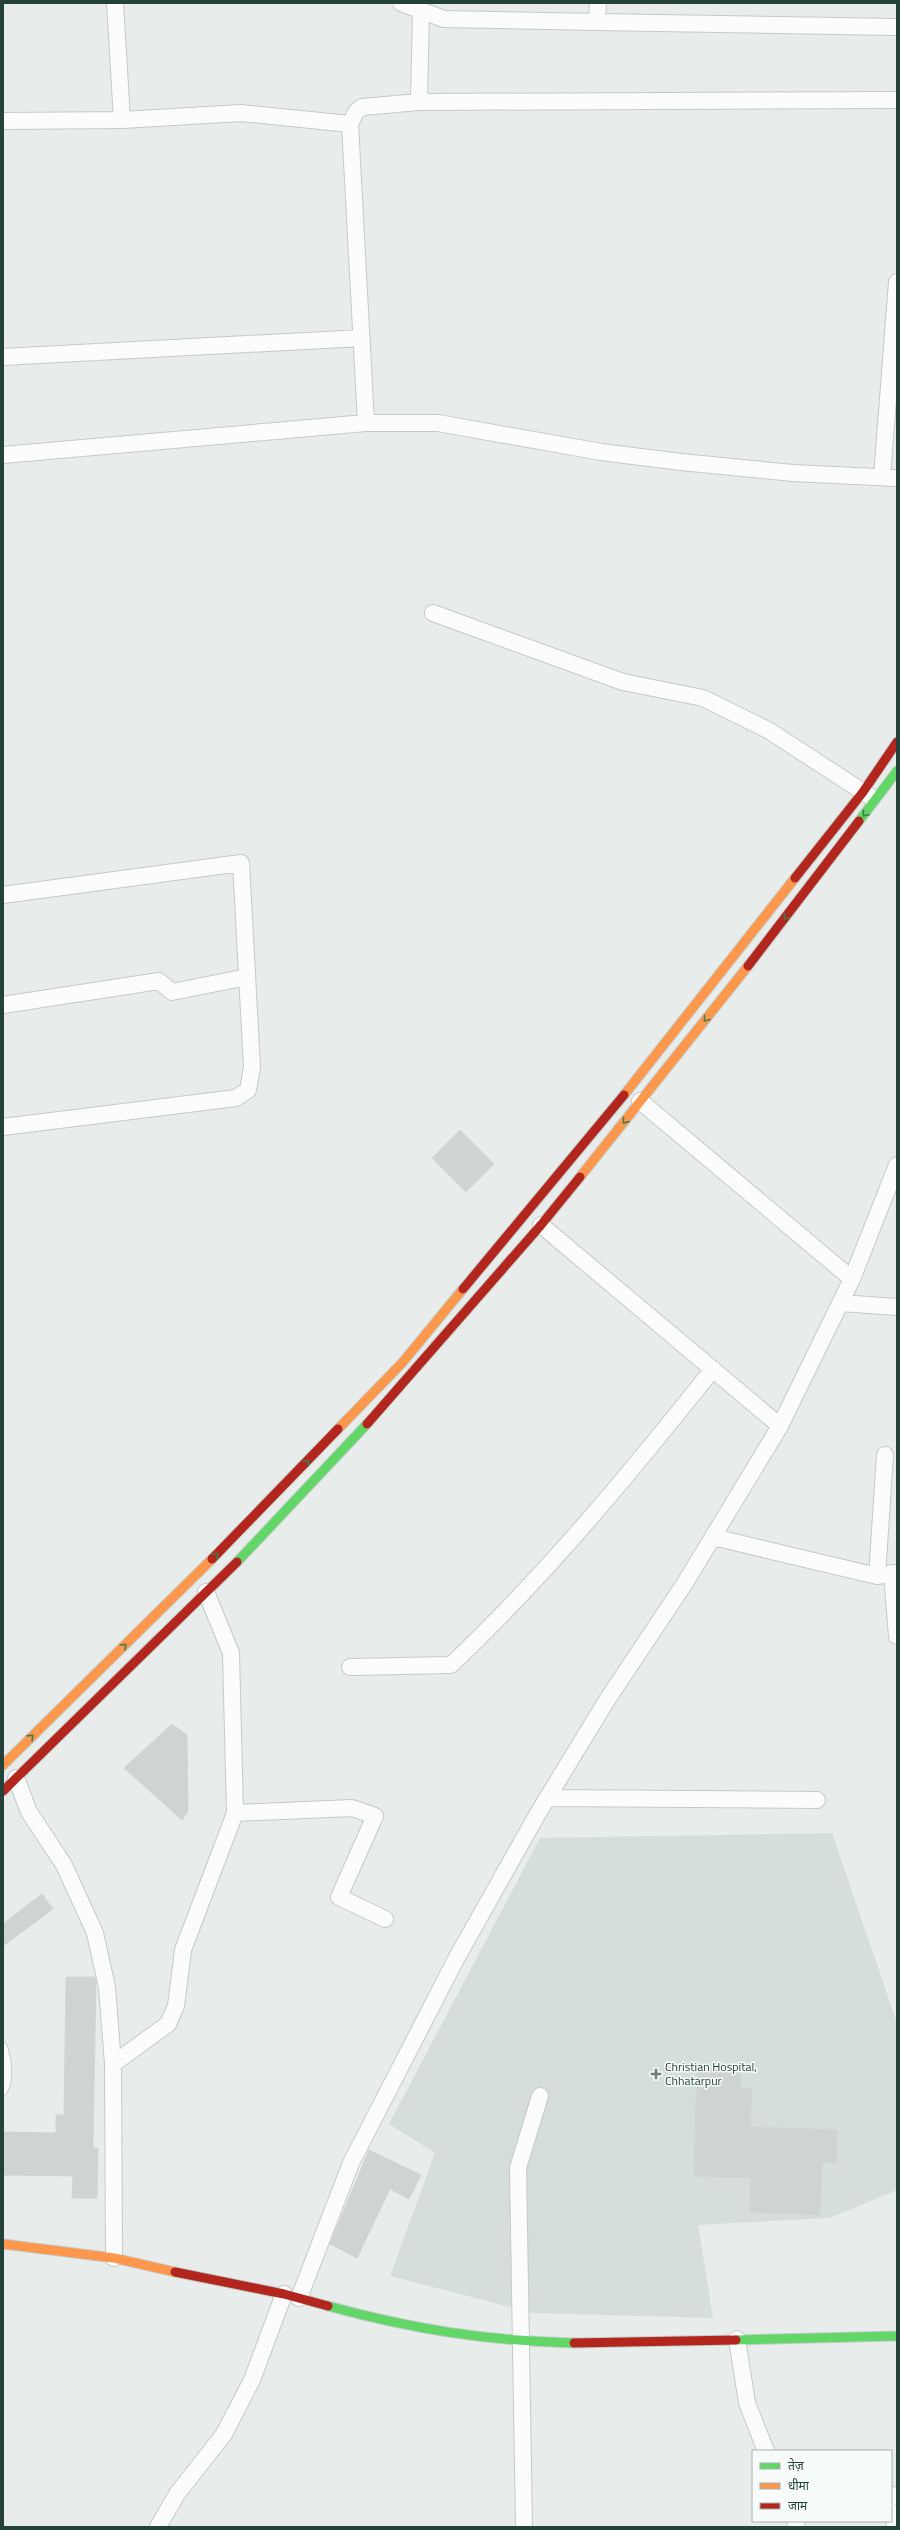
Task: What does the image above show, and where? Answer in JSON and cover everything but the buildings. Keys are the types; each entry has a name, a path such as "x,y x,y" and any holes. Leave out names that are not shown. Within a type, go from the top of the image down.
{"main road":[{"path":"3,1791 309,1490 541,1225 640,1101 869,796 897,742"},
{"path":"3,1764 201,1570 402,1362 625,1094 869,796 897,771"},
{"path":"3,2244 114,2258 205,2279 291,2296 367,2317 468,2337 520,2342 897,2336"}],"street":[{"path":"115,3 122,120"},
{"path":"401,3 444,19 897,26"},
{"path":"597,22 598,3"},
{"path":"419,102 421,10"},
{"path":"366,423 350,124 356,112 362,107 419,102 897,100"},
{"path":"3,121 122,120 241,113 350,124"},
{"path":"3,455 366,423 438,423 601,452 681,462 793,473 890,478 897,282"},
{"path":"3,357 362,338"},
{"path":"432,613 622,682 703,698 768,730 869,796"},
{"path":"3,895 241,863 252,1067 248,1090 236,1098 3,1128"},
{"path":"3,1005 159,981 172,992 247,977"},
{"path":"640,1101 852,1279"},
{"path":"158,2527 177,2494 224,2434 252,2380 351,2163 456,1959 547,1798 607,1700 685,1583 780,1426 891,1197 897,1165"},
{"path":"541,1225 780,1426"},
{"path":"840,1303 897,1307"},
{"path":"350,1667 451,1665 483,1634 627,1478 713,1369"},
{"path":"885,1456 889,1574 897,1636"},
{"path":"713,1537 889,1574"},
{"path":"113,2064 168,2024 176,2006 183,1950 235,1813 230,1654 206,1592"},
{"path":"16,1778 29,1812 64,1865 95,1933 106,1987 113,2064 114,2258"},
{"path":"547,1798 817,1800"},
{"path":"235,1813 352,1808 375,1816 339,1897 385,1919"},
{"path":"524,2527 518,2168 540,2096"},
{"path":"737,2338 747,2403 766,2450"},
{"path":"892,2514 896,2527"}],"lane":[{"path":"3,2047 6,2057 7,2077 3,2091"}],"shaded area":[{"name":"Christian Hospital, Chhatarpur","path":"832,1833 897,2023 897,2190 830,2218 698,2225 713,2318 533,2313 390,2276 435,2153 389,2124 540,1838"}],"traffic: fast":[{"path":"859,821 897,771"},
{"path":"237,1562 367,1424"},
{"path":"328,2306 390,2321 450,2332 511,2340 574,2343"},
{"path":"736,2340 897,2336"}],"traffic: slow":[{"path":"624,1095 795,878"},
{"path":"580,1177 748,966"},
{"path":"338,1429 402,1363 463,1289"},
{"path":"3,1765 212,1559"},
{"path":"3,2244 114,2258 175,2272"}],"traffic: jam":[{"path":"795,878 863,792 897,742"},
{"path":"748,966 859,821"},
{"path":"463,1289 624,1095"},
{"path":"367,1424 541,1225 580,1177"},
{"path":"212,1559 338,1429"},
{"path":"3,1791 237,1562"},
{"path":"175,2272 284,2294 328,2306"},
{"path":"574,2343 736,2340"}],"place":[{"name":"Christian Hospital, Chhatarpur","path":"656,2074"}]}
